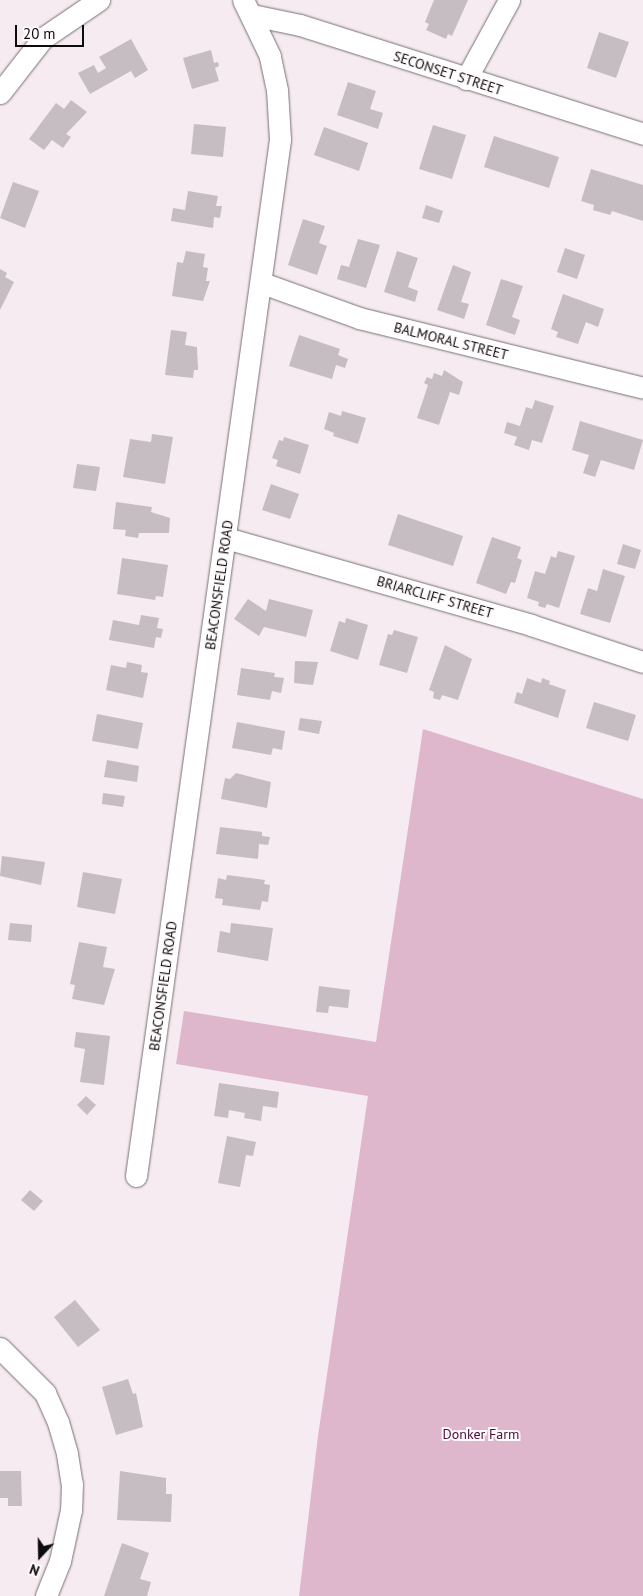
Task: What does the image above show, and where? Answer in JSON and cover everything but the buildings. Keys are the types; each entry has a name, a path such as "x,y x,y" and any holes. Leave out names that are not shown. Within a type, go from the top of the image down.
{"street":[{"path":"0,93 43,38 99,0"},
{"path":"466,79 509,0"},
{"name":"SECONSET STREET","path":"247,8 643,134"},
{"name":"BEACONSFIELD ROAD","path":"136,1176 262,283 280,139 277,90 270,56 247,8"},
{"name":"BALMORAL STREET","path":"262,283 359,318 643,388"},
{"name":"BRIARCLIFF STREET","path":"226,538 531,625 643,662"},
{"path":"0,1348 45,1393 58,1422 67,1454 72,1484 71,1510 60,1561 46,1596"}],"green space":[{"name":"Donker Farm","path":"423,729 643,799 643,1596 299,1596 318,1436 368,1096 176,1064 184,1011 376,1042"}]}
